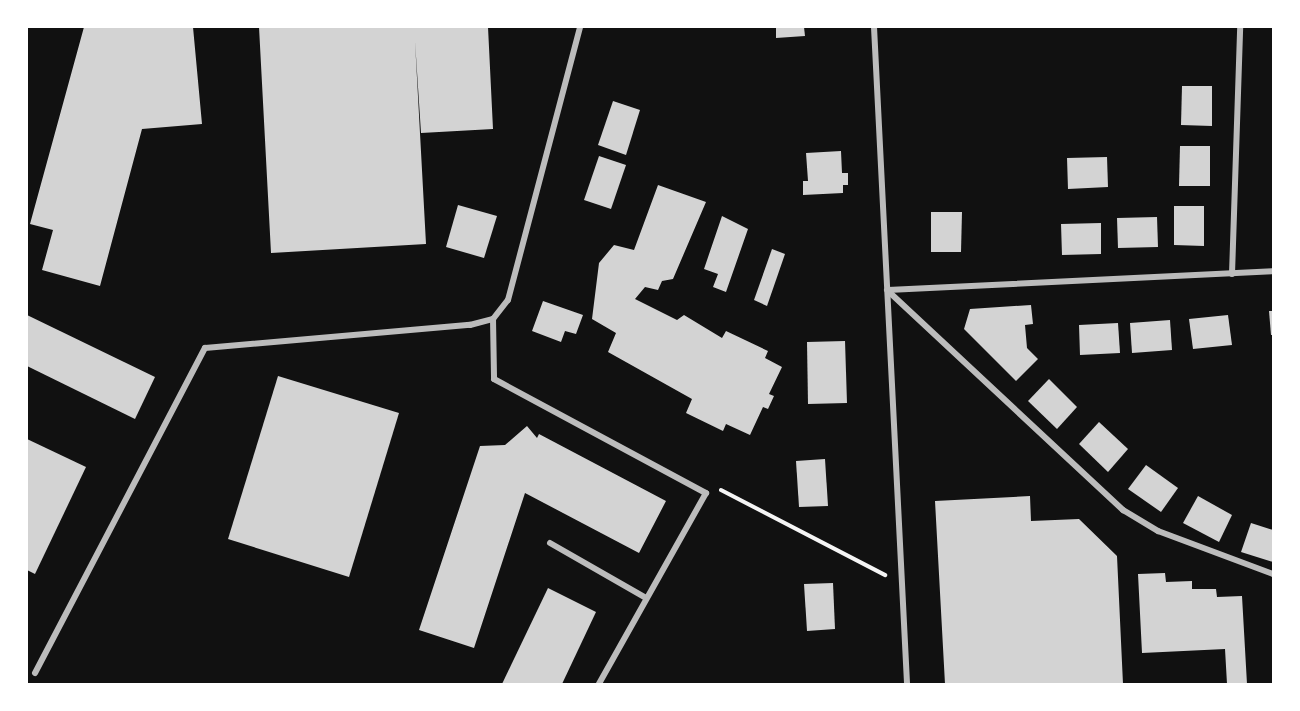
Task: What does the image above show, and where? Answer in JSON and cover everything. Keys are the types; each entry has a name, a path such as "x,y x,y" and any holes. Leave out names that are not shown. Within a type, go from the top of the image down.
{"street":[{"path":"35,673 206,348 470,325 493,319 508,300 580,27"},
{"path":"874,27 907,684"},
{"path":"1232,274 1240,27"},
{"path":"887,290 1232,274 1273,270"},
{"path":"887,290 1123,510 1158,531 1273,574"},
{"path":"493,319 494,379 706,493 598,684"},
{"path":"550,543 646,598"}],"path":[{"path":"706,493 717,488 902,584"}],"building":[{"path":"84,27 193,27 202,124 142,129 100,286 42,270 53,230 30,224"},
{"path":"259,27 488,27 493,129 421,133 415,41 426,244 271,253"},
{"path":"776,27 804,27 805,36 776,38"},
{"path":"1182,86 1212,86 1212,126 1181,125"},
{"path":"613,101 640,110 626,155 598,145"},
{"path":"1180,146 1210,146 1210,186 1179,186"},
{"path":"841,151 842,173 848,173 848,185 843,185 843,193 803,195 803,181 808,181 806,153"},
{"path":"599,156 626,165 611,209 584,200"},
{"path":"1107,157 1108,187 1068,189 1067,158"},
{"path":"658,185 706,202 673,279 662,281 658,290 645,287 635,299 677,320 684,315 722,338 726,331 768,351 765,358 782,367 769,394 774,396 768,409 763,407 750,435 726,424 723,431 686,413 692,399 608,352 616,333 592,319 599,263 614,245 634,250"},
{"path":"458,205 497,216 484,258 446,247"},
{"path":"1174,206 1204,206 1204,246 1174,245"},
{"path":"931,212 962,212 961,252 931,252"},
{"path":"722,216 748,229 726,292 713,287 718,274 704,269"},
{"path":"1157,217 1158,247 1118,248 1117,218"},
{"path":"1101,223 1101,254 1062,255 1061,224"},
{"path":"772,249 785,254 767,306 754,300"},
{"path":"543,301 583,315 576,334 565,331 561,342 532,331"},
{"path":"1031,305 1033,324 1025,325 1027,348 1038,359 1016,381 964,329 970,309"},
{"path":"1269,311 1273,311 1273,335 1271,335"},
{"path":"27,315 155,377 135,419 27,366"},
{"path":"1228,315 1232,345 1193,349 1189,319"},
{"path":"1170,320 1172,350 1132,353 1130,323"},
{"path":"1118,323 1120,353 1080,355 1079,325"},
{"path":"845,341 847,403 808,404 807,342"},
{"path":"278,376 399,413 349,577 228,539"},
{"path":"1049,379 1077,407 1057,429 1028,401"},
{"path":"1099,422 1128,449 1108,472 1079,444"},
{"path":"527,426 537,438 539,434 666,501 639,553 525,493 474,648 419,630 480,446 505,445"},
{"path":"27,439 86,467 35,574 27,570"},
{"path":"825,459 828,506 799,507 796,461"},
{"path":"1146,465 1178,488 1161,512 1128,489"},
{"path":"1030,496 1031,521 1079,519 1117,556 1123,684 945,684 935,501"},
{"path":"1198,496 1232,515 1219,542 1183,523"},
{"path":"1251,523 1273,530 1273,562 1241,552"},
{"path":"1165,573 1166,582 1192,581 1192,589 1216,589 1217,597 1242,596 1247,684 1227,684 1225,649 1142,653 1138,574"},
{"path":"833,583 835,629 807,631 804,584"},
{"path":"548,588 596,612 562,684 502,684"}]}
